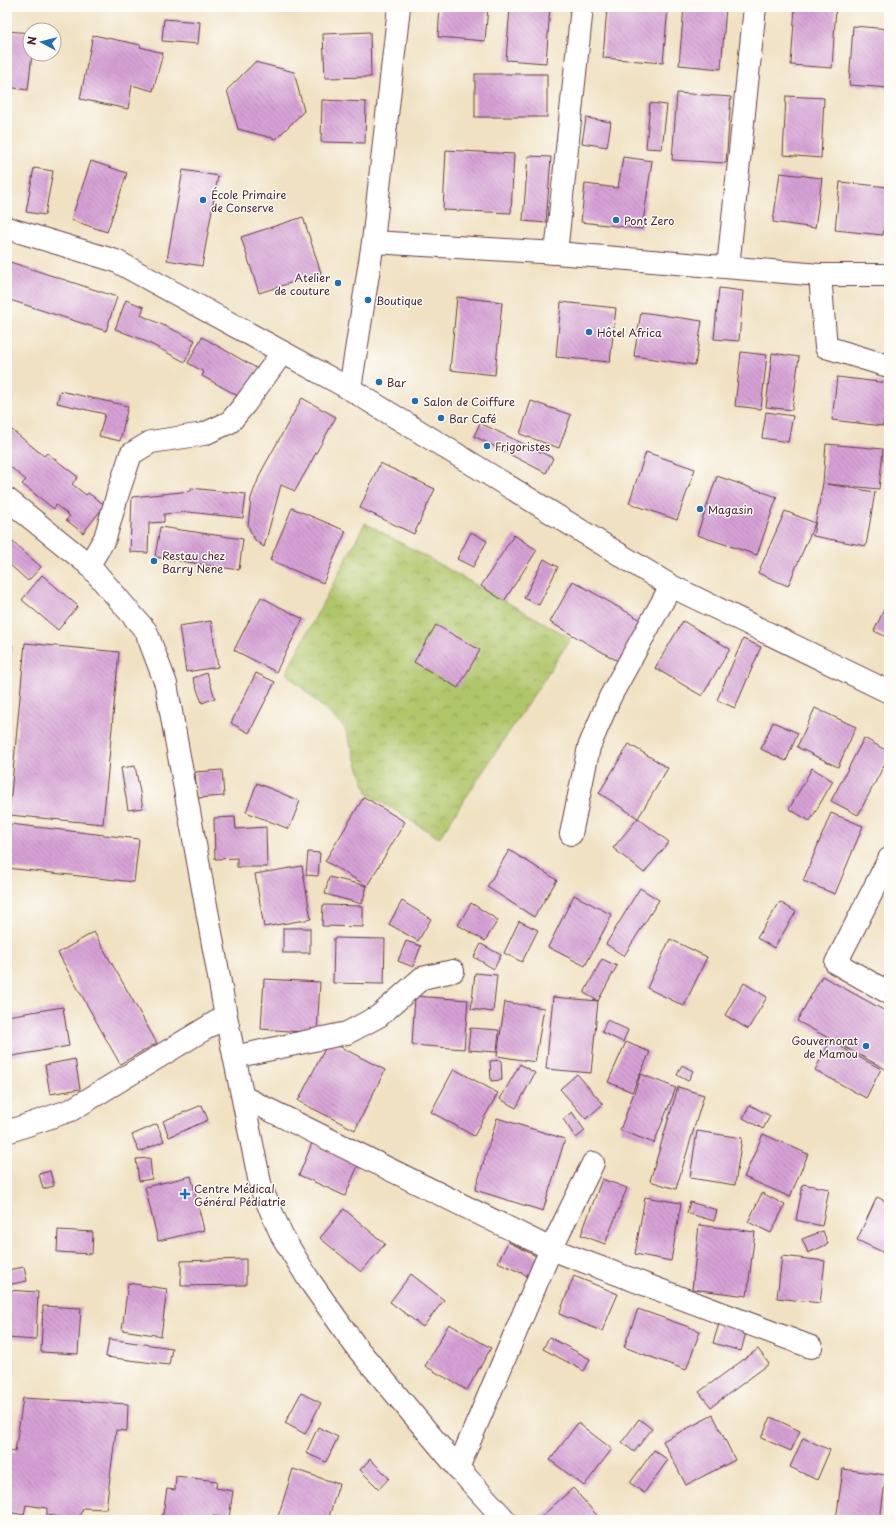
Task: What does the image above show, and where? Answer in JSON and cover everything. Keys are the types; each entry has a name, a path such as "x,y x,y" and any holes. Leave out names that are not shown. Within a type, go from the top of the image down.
{"main road":[{"path":"350,389 373,242 399,7"},
{"path":"556,253 582,7"},
{"path":"728,266 756,7"},
{"path":"7,228 116,261 350,389 670,586 889,692"},
{"path":"373,242 556,253 728,266 820,275 889,275"},
{"path":"820,275 826,347 885,365 889,364"},
{"path":"89,565 105,538 131,454 151,442 204,434 230,422 282,353"},
{"path":"7,499 89,565 146,631 166,684 226,1016 261,1188 282,1236 309,1280 357,1348 504,1520"},
{"path":"571,834 589,747 610,697 670,586"},
{"path":"889,859 836,963 889,993"},
{"path":"234,1057 346,1032 380,1016 422,978 453,971"},
{"path":"7,1132 71,1110 226,1016"},
{"path":"243,1097 551,1249 811,1347"},
{"path":"458,1468 551,1249 592,1163"}],"green space":[{"path":"365,523 571,638 439,838 368,794 345,728 286,673"}],"building":[{"path":"440,7 488,7 485,41 438,37"},
{"path":"510,7 550,7 546,63 506,60"},
{"path":"607,7 668,7 663,63 603,58"},
{"path":"684,7 726,7 721,69 679,65"},
{"path":"795,7 836,7 832,68 791,65"},
{"path":"164,19 200,22 198,44 162,41"},
{"path":"853,26 889,29 889,88 849,85"},
{"path":"7,31 22,32 22,62 31,62 28,90 7,87"},
{"path":"370,32 371,77 325,78 323,34"},
{"path":"93,35 141,45 140,47 163,53 153,91 132,85 128,109 80,99"},
{"path":"255,62 294,72 304,111 276,139 238,129 227,90"},
{"path":"475,74 547,74 547,117 475,117"},
{"path":"677,93 731,97 726,163 672,160"},
{"path":"786,96 824,98 821,158 783,155"},
{"path":"322,100 366,102 365,143 321,142"},
{"path":"650,103 667,105 662,149 646,148"},
{"path":"586,118 611,122 607,147 582,143"},
{"path":"446,150 514,154 511,213 443,210"},
{"path":"528,156 551,157 546,223 523,221"},
{"path":"623,157 652,161 642,229 581,222 585,184 618,188"},
{"path":"91,161 127,173 107,232 71,220"},
{"path":"34,168 53,171 45,215 26,212"},
{"path":"183,170 218,176 202,266 167,260"},
{"path":"780,173 822,178 815,228 773,222"},
{"path":"840,182 888,187 883,235 835,230"},
{"path":"303,217 321,273 259,293 241,237"},
{"path":"7,261 117,297 106,331 7,299"},
{"path":"719,288 743,291 739,341 714,339"},
{"path":"457,297 502,302 495,375 450,370"},
{"path":"126,300 144,307 141,315 195,340 185,362 141,339 115,329"},
{"path":"561,302 616,308 610,362 556,357"},
{"path":"641,312 702,321 695,365 634,356"},
{"path":"202,337 258,369 242,398 202,376 204,372 188,363"},
{"path":"741,352 767,355 761,409 735,406"},
{"path":"772,353 799,357 792,410 766,407"},
{"path":"837,377 888,383 883,426 832,420"},
{"path":"60,391 128,406 120,441 99,436 105,414 57,403"},
{"path":"302,398 336,417 295,491 281,485 264,547 255,540 248,526 251,498 261,472"},
{"path":"531,401 571,415 559,448 520,434"},
{"path":"766,412 793,416 788,442 762,438"},
{"path":"480,423 553,458 546,473 474,436"},
{"path":"7,426 44,456 47,453 78,477 72,484 86,495 88,493 105,505 83,533 66,520 70,516 56,505 54,509 22,484 26,480 7,464"},
{"path":"826,444 883,449 879,489 827,484 875,492 866,546 813,536 823,483"},
{"path":"646,452 695,469 677,520 629,503"},
{"path":"380,463 435,489 414,534 360,508"},
{"path":"717,476 777,497 757,555 697,535"},
{"path":"191,488 246,494 243,518 189,512 164,514 164,522 149,523 148,553 130,552 132,497 191,491"},
{"path":"292,508 346,531 323,583 270,560"},
{"path":"785,511 815,523 788,586 758,573"},
{"path":"160,527 243,539 239,570 155,557"},
{"path":"471,532 487,541 473,567 457,559"},
{"path":"514,535 537,550 504,601 481,586"},
{"path":"7,537 41,567 28,581 7,562"},
{"path":"544,559 558,567 539,605 524,598"},
{"path":"42,575 78,606 58,630 22,600"},
{"path":"573,581 646,623 623,664 550,622"},
{"path":"261,597 303,619 276,672 234,650"},
{"path":"889,599 889,638 874,631"},
{"path":"211,621 218,667 186,672 179,626"},
{"path":"683,621 730,649 702,696 655,668"},
{"path":"436,625 480,650 458,688 414,662"},
{"path":"743,639 761,647 735,708 717,700"},
{"path":"25,643 119,652 103,824 9,815"},
{"path":"7,645 12,645 8,705 7,705"},
{"path":"207,673 215,698 202,703 193,678"},
{"path":"256,673 275,682 249,733 231,723"},
{"path":"815,708 856,727 838,767 797,747"},
{"path":"773,722 798,733 786,761 761,749"},
{"path":"864,738 889,752 889,756 858,815 831,801"},
{"path":"629,744 668,768 638,818 599,793"},
{"path":"135,766 143,808 128,810 121,768"},
{"path":"812,768 833,781 810,821 789,809"},
{"path":"222,770 224,796 197,798 195,772"},
{"path":"257,783 300,801 289,829 246,812"},
{"path":"364,797 405,822 367,886 325,861"},
{"path":"831,813 863,826 835,894 803,881"},
{"path":"235,817 236,829 266,827 267,867 237,867 237,858 215,859 214,818"},
{"path":"638,818 669,842 644,873 613,848"},
{"path":"10,824 139,839 134,882 7,868 7,850"},
{"path":"509,850 557,880 534,917 487,887"},
{"path":"308,852 320,853 318,876 306,875"},
{"path":"302,866 311,919 264,927 255,874"},
{"path":"329,877 367,886 362,904 325,894"},
{"path":"640,888 659,900 624,956 606,944"},
{"path":"574,895 612,915 585,966 548,947"},
{"path":"402,901 431,919 418,941 389,924"},
{"path":"780,902 796,912 774,948 757,938"},
{"path":"471,903 498,920 485,941 458,925"},
{"path":"323,905 363,906 363,927 322,926"},
{"path":"519,921 538,930 522,962 504,953"},
{"path":"283,928 310,928 310,953 283,953"},
{"path":"94,932 157,1043 120,1064 58,953"},
{"path":"334,938 385,939 384,984 333,983"},
{"path":"670,939 707,957 684,1006 647,988"},
{"path":"406,941 421,946 413,967 398,961"},
{"path":"481,944 501,955 494,969 474,957"},
{"path":"602,959 617,966 598,1001 584,993"},
{"path":"475,973 497,975 493,1012 471,1009"},
{"name":"Gouvernorat de Mamou","path":"822,976 889,1013 889,1071 797,1021"},
{"path":"264,979 320,982 317,1033 261,1029"},
{"path":"744,983 767,997 748,1029 725,1015"},
{"path":"415,996 468,1000 464,1049 412,1045"},
{"path":"553,997 598,1001 591,1073 546,1069"},
{"path":"505,1002 544,1008 535,1062 497,1056"},
{"path":"63,1007 69,1046 7,1057 7,1016"},
{"path":"607,1020 628,1030 623,1042 602,1032"},
{"path":"470,1028 499,1030 497,1052 468,1050"},
{"path":"329,1041 385,1070 355,1130 298,1101"},
{"path":"830,1041 881,1069 866,1098 815,1070"},
{"path":"626,1042 650,1052 632,1092 608,1082"},
{"path":"75,1059 80,1089 50,1094 45,1065"},
{"path":"501,1060 502,1080 491,1081 490,1061"},
{"path":"520,1064 535,1073 516,1108 500,1099"},
{"path":"682,1065 693,1071 688,1081 677,1075"},
{"path":"454,1069 498,1093 474,1136 431,1112"},
{"path":"577,1074 603,1104 586,1119 560,1089"},
{"path":"641,1074 676,1088 654,1143 620,1130"},
{"path":"678,1087 704,1095 676,1189 650,1181"},
{"path":"202,1105 208,1120 169,1137 163,1121"},
{"path":"750,1105 770,1116 763,1129 743,1118"},
{"path":"572,1112 585,1131 576,1138 563,1119"},
{"path":"497,1118 565,1139 543,1211 475,1190"},
{"path":"157,1124 164,1141 139,1152 132,1135"},
{"path":"697,1131 742,1138 735,1185 690,1178"},
{"path":"763,1134 808,1154 790,1197 744,1177"},
{"path":"312,1143 359,1163 345,1196 299,1175"},
{"path":"150,1158 152,1179 139,1181 136,1159"},
{"path":"50,1171 54,1186 43,1189 39,1174"},
{"path":"191,1176 204,1230 158,1241 145,1187"},
{"path":"602,1179 627,1188 605,1244 581,1235"},
{"path":"803,1184 829,1189 822,1226 796,1220"},
{"path":"762,1193 785,1205 771,1233 748,1222"},
{"path":"645,1197 681,1203 671,1261 635,1254"},
{"path":"877,1197 889,1203 889,1255 857,1240"},
{"path":"690,1202 717,1210 714,1221 687,1213"},
{"path":"344,1209 385,1244 361,1272 320,1238"},
{"path":"699,1225 755,1232 747,1296 692,1289"},
{"path":"58,1230 93,1232 92,1254 57,1252"},
{"path":"823,1231 828,1244 808,1253 802,1239"},
{"path":"508,1242 540,1258 530,1277 498,1262"},
{"path":"782,1256 825,1261 820,1303 777,1298"},
{"path":"246,1259 246,1285 181,1286 181,1261"},
{"path":"24,1267 27,1281 7,1285 7,1270"},
{"path":"411,1274 444,1300 423,1327 390,1302"},
{"path":"574,1276 618,1294 602,1331 559,1314"},
{"path":"128,1283 167,1289 161,1336 122,1330"},
{"path":"7,1290 38,1292 36,1340 7,1338"},
{"path":"43,1306 81,1308 78,1354 41,1352"},
{"path":"638,1309 700,1331 686,1370 624,1347"},
{"path":"449,1324 491,1348 467,1390 425,1366"},
{"path":"719,1324 746,1333 741,1351 713,1343"},
{"path":"549,1337 590,1359 584,1371 543,1349"},
{"path":"109,1339 172,1348 169,1365 106,1357"},
{"path":"758,1349 769,1364 711,1407 699,1392"},
{"path":"301,1393 321,1403 305,1434 285,1423"},
{"path":"23,1398 128,1404 127,1431 116,1430 106,1509 83,1508 78,1520 47,1515 47,1508 26,1505 24,1515 7,1512 7,1451 15,1452"},
{"path":"713,1415 735,1460 686,1485 663,1441"},
{"path":"771,1417 800,1431 791,1451 761,1438"},
{"path":"639,1419 652,1429 634,1452 622,1442"},
{"path":"578,1423 612,1449 584,1486 550,1460"},
{"path":"318,1427 338,1437 326,1462 306,1453"},
{"path":"803,1438 830,1450 817,1480 790,1467"},
{"path":"654,1450 668,1460 644,1493 630,1483"},
{"path":"370,1459 389,1478 379,1489 360,1470"},
{"path":"293,1469 339,1484 328,1520 277,1520"},
{"path":"843,1469 886,1475 880,1520 836,1520"},
{"path":"176,1476 217,1481 216,1488 233,1491 229,1518 213,1516 212,1520 162,1520 167,1489 175,1490"},
{"path":"573,1488 601,1520 544,1520 541,1517"}],"place":[{"name":"École Primaire de Conserve","path":"203,200"},
{"name":"Pont Zero","path":"616,220"},
{"name":"Atelier de couture","path":"338,283"},
{"name":"Boutique","path":"368,300"},
{"name":"Hôtel Africa","path":"589,332"},
{"name":"Bar","path":"379,382"},
{"name":"Salon de Coiffure","path":"415,401"},
{"name":"Bar Café","path":"441,418"},
{"name":"Frigoristes","path":"487,446"},
{"name":"Magasin","path":"700,509"},
{"name":"Restau chez Barry Nene","path":"154,561"},
{"name":"Gouvernorat de Mamou","path":"866,1046"},
{"name":"Centre Médical Général Pédiatrie","path":"185,1194"}]}
